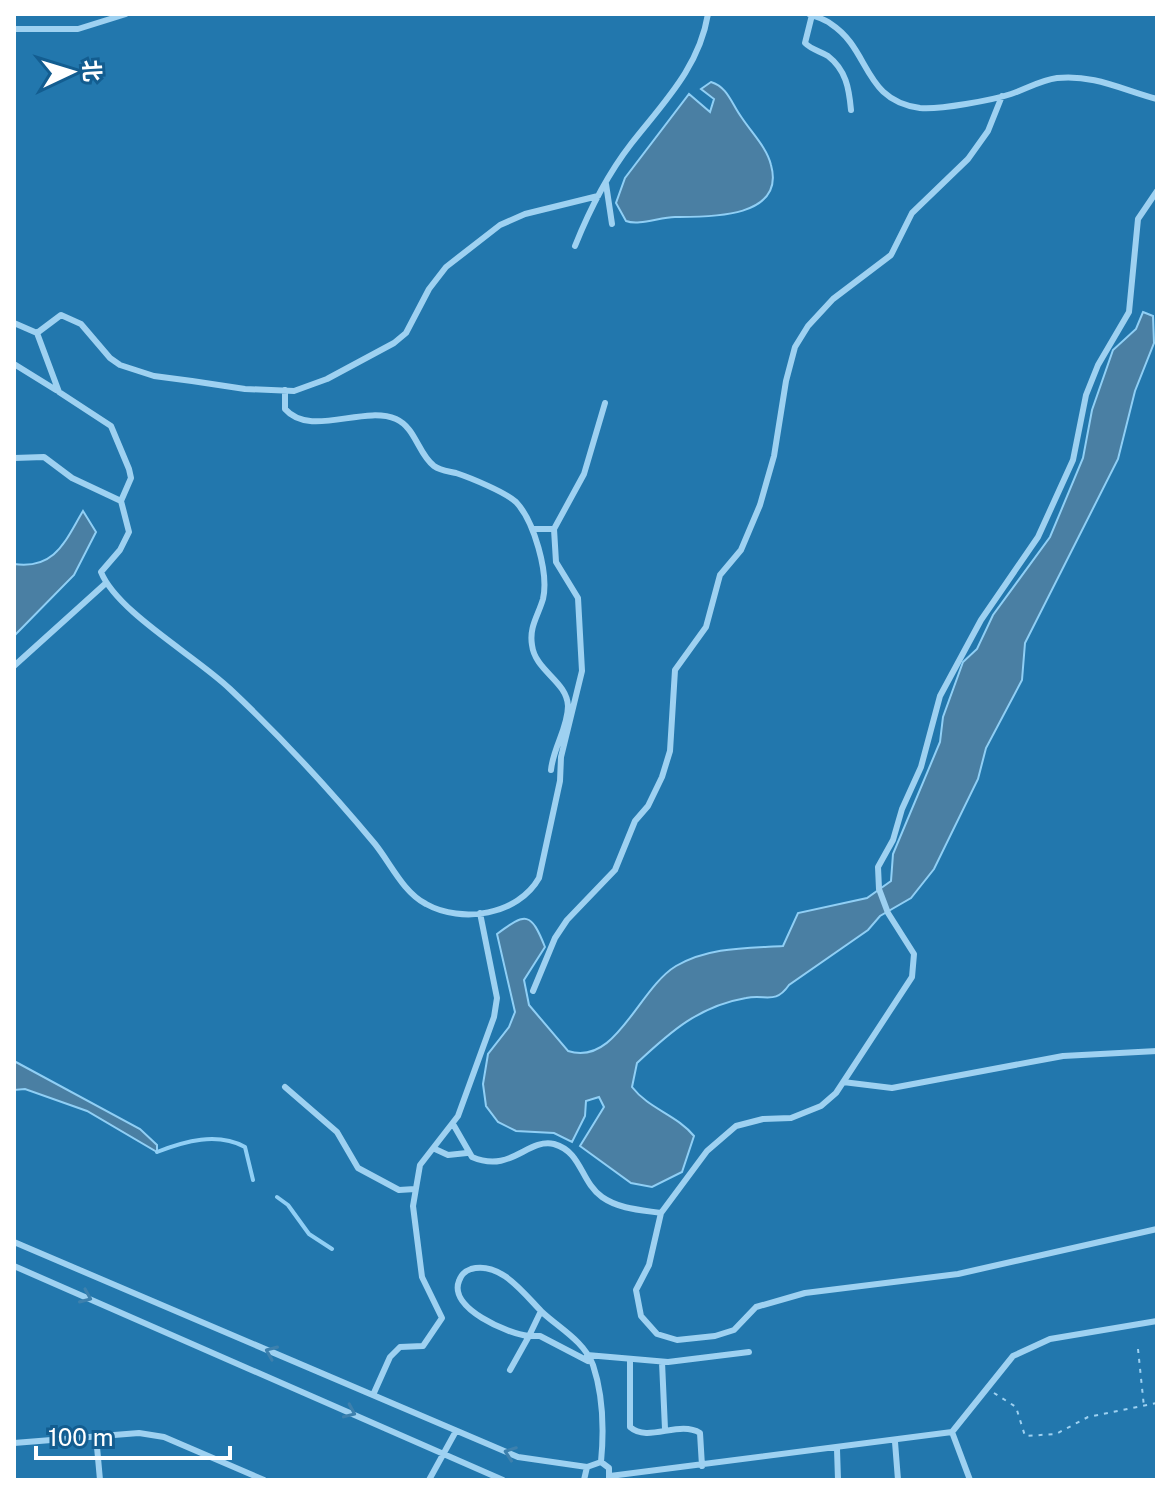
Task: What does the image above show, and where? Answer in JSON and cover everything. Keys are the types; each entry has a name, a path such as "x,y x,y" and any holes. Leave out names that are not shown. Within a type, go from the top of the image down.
{"lane":[{"path":"14,29 78,29 126,14"},
{"path":"575,246 606,183 630,146 685,76 698,49 708,14"},
{"path":"851,110 848,81 843,73 826,55 805,43 810,15 832,24 853,46 872,81 885,96 922,108 1002,96 1052,78 1073,77 1089,78 1157,99"},
{"path":"533,991 555,938 567,920 615,870 635,821 648,806 662,777 670,751 675,670 706,627 720,575 741,550 760,505 774,456 786,381 795,347 808,326 833,299 891,255 912,213 968,159 988,131 1002,96"},
{"path":"606,183 612,224"},
{"path":"1157,191 1138,219 1129,312 1098,365 1086,395 1073,460 1038,537 981,620 940,696 921,767 902,809 893,840 878,867 879,889 888,913 914,954 912,977 836,1093 809,1111 736,1126 707,1151 661,1213 656,1244 636,1290 637,1299 648,1327 657,1334 677,1340 715,1336 734,1330 756,1307 805,1293 958,1274 1157,1229"},
{"path":"37,333 61,315 81,324 110,358 120,365 180,380 285,390 327,379 394,343 406,333 429,289 446,267 500,225 525,214 598,196"},
{"path":"14,323 37,333 59,392"},
{"path":"14,364 111,426 131,478 121,501 129,532 120,550 101,572 114,596 237,696 377,846 409,891 437,909 480,913 513,905 532,891 539,878 560,781 561,757 582,671 578,598 556,562 554,529 584,474 605,403"},
{"path":"285,390 285,409 300,419 333,419 354,414 396,419 407,427 430,464 475,484 498,489 514,500 533,529 544,585 530,632 532,649 540,669 563,690 568,702 551,770"},
{"path":"14,458 44,457 72,478 121,501"},
{"path":"533,529 554,529"},
{"path":"14,666 106,583"},
{"path":"373,1395 390,1357 407,1345 423,1346 442,1318 422,1277 415,1239 415,1189 420,1165 453,1124 494,1017 497,998 480,913"},
{"path":"843,1082 892,1088 1063,1056 1157,1051"},
{"path":"285,1087 337,1132 358,1168 399,1190 415,1189"},
{"path":"453,1124 466,1145 467,1153"},
{"path":"435,1149 448,1155 467,1153 492,1163 512,1159 542,1143 559,1146 572,1152 590,1185 603,1198 628,1209 661,1213"},
{"path":"14,1242 518,1457 587,1467 601,1462"},
{"path":"14,1266 503,1480"},
{"path":"592,1363 540,1336 498,1327 465,1307 458,1295 457,1284 464,1272 475,1268 492,1270 527,1294 587,1355 592,1363 604,1435 601,1462"},
{"path":"510,1370 541,1311"},
{"path":"601,1462 609,1468 610,1478 952,1432 1013,1356 1050,1339 1157,1321"},
{"path":"587,1355 662,1362 749,1352"},
{"path":"630,1359 630,1427 635,1432 693,1429 700,1433 702,1466"},
{"path":"662,1362 665,1429"},
{"path":"429,1480 456,1431"},
{"path":"952,1432 970,1480"},
{"path":"14,1443 139,1433 164,1437 262,1479"},
{"path":"96,1436 100,1480"},
{"path":"895,1442 898,1480"},
{"path":"837,1449 838,1480"},
{"path":"584,1480 587,1467"}],"path":[{"path":"1138,1349 1144,1407"},
{"path":"986,1388 1016,1407 1025,1436 1056,1434 1088,1417 1157,1403"}],"shaded area":[{"path":"14,14 1157,14 1157,1480 14,1480"},
{"path":"711,82 726,92 766,153 771,165 772,183 767,196 756,205 723,215 626,221 616,203 625,178 689,94 710,112 714,99 701,89"},
{"path":"1143,312 1153,316 1154,343 1135,391 1118,459 1025,643 1022,680 986,748 978,779 934,869 911,898 880,916 868,930 779,995 746,998 714,1007 686,1022 637,1063 632,1087 694,1136 682,1172 652,1187 631,1183 580,1146 604,1107 599,1097 586,1101 585,1116 572,1142 554,1133 516,1131 498,1122 486,1106 483,1084 488,1054 509,1027 515,1012 497,934 515,922 527,919 531,922 545,947 524,980 529,1005 568,1051 585,1053 600,1048 613,1037 662,977 676,966 714,952 783,946 798,913 867,898 891,881 893,854 940,742 943,717 963,662 977,649 993,615 1050,537 1083,458 1092,410 1113,350 1136,329"},
{"path":"83,511 96,532 74,575 14,636 14,564 28,565 50,557 65,542"},
{"path":"14,1061 140,1129 157,1145 157,1152 87,1111 25,1089 14,1090"}],"waterway":[{"path":"157,1152 201,1140 234,1142 245,1147 253,1180"},
{"path":"277,1197 288,1205 309,1234 332,1249"}]}
